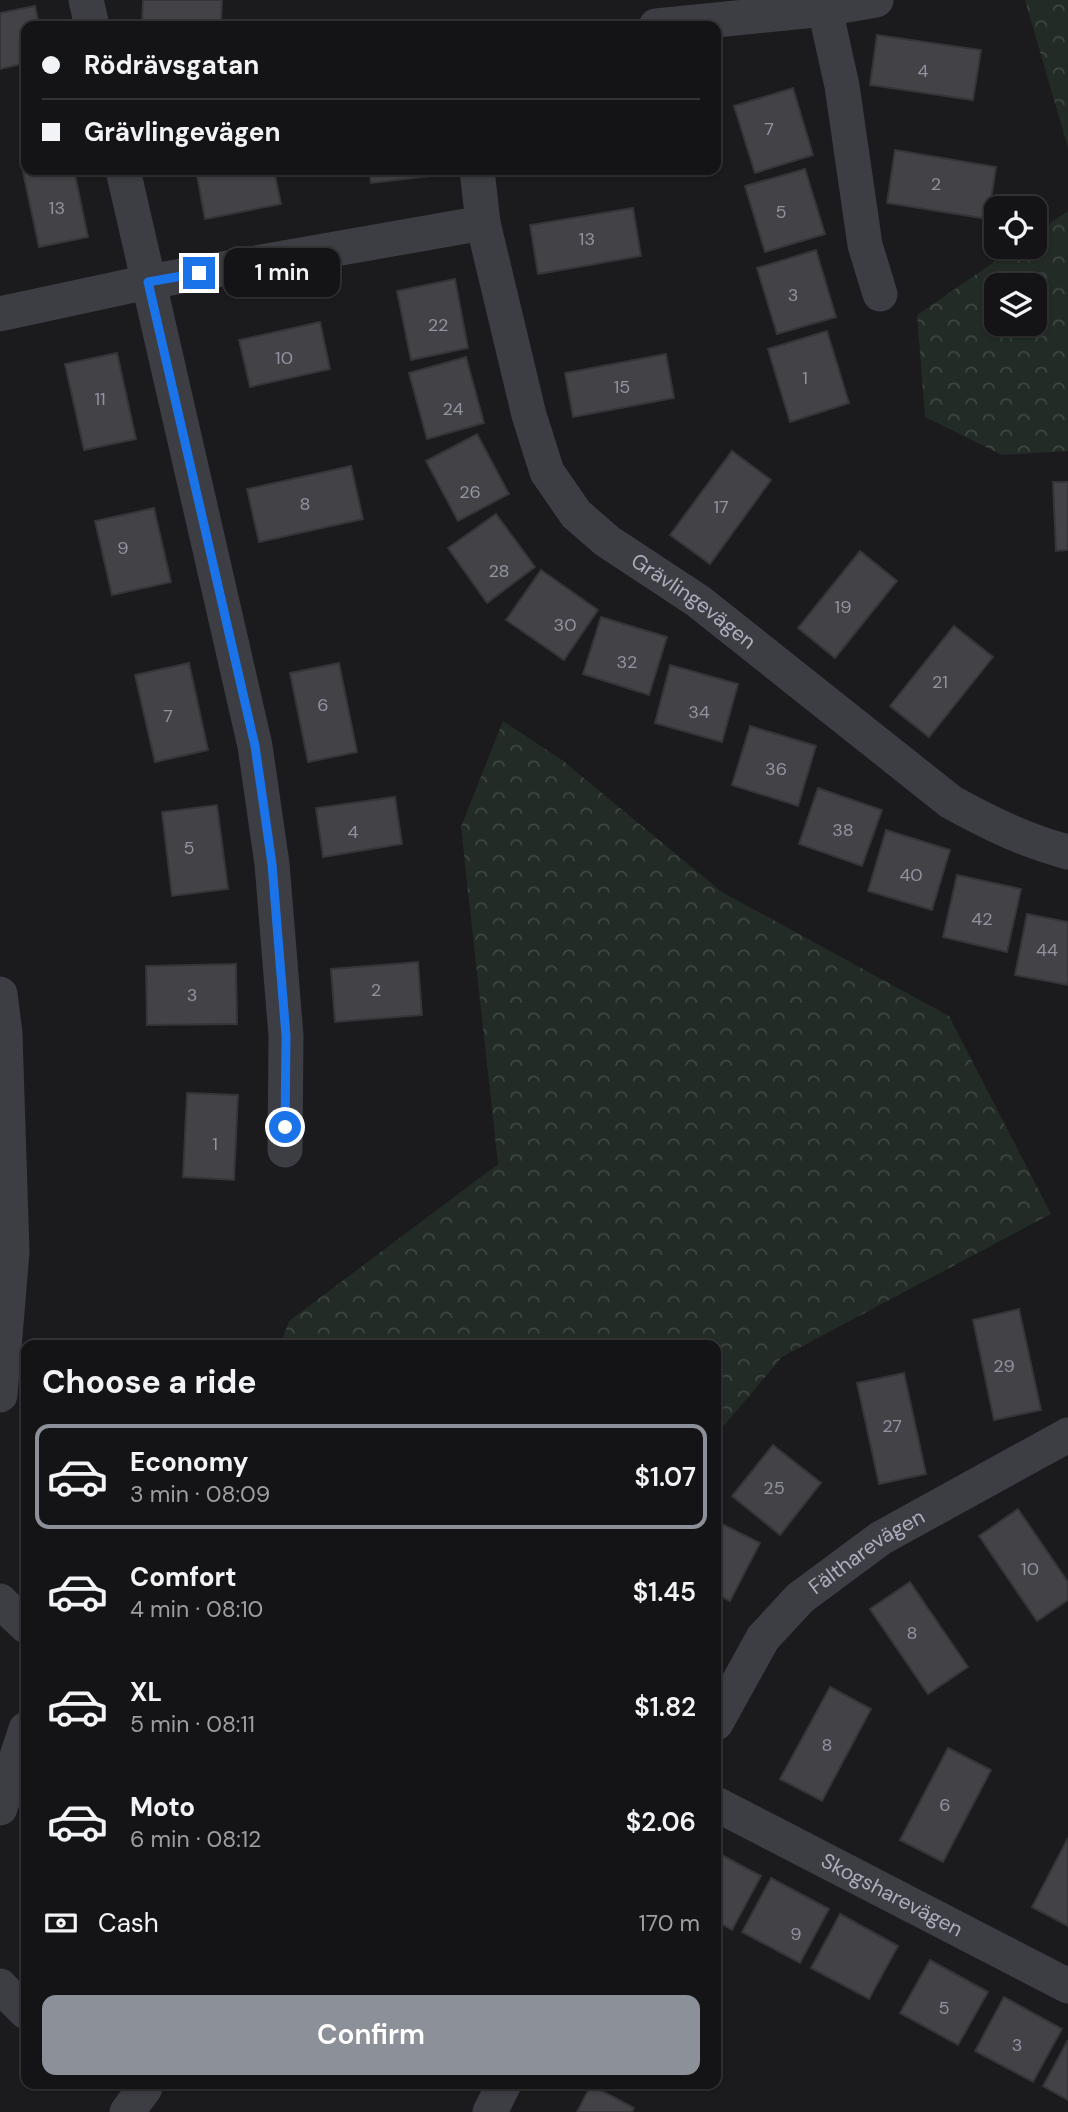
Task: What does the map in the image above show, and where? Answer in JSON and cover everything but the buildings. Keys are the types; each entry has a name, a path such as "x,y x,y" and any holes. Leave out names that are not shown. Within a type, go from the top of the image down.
{"street":[{"path":"86,0 91,21"},
{"path":"706,21 825,9 876,0"},
{"path":"825,9 842,86 865,245 880,294"},
{"path":"124,175 255,746 272,864 286,1036 285,1150"},
{"name":"Grävlingevägen","path":"478,175 483,223 529,415 547,472 576,514 607,541 698,601 951,802 988,823 1035,843 1068,852"},
{"path":"0,314 148,282 483,223"},
{"path":"0,994 5,1034 12,1252 0,1395"},
{"name":"Fältharevägen","path":"721,1714 763,1639 800,1598 881,1538 1068,1435"},
{"path":"0,1601 21,1621"},
{"path":"0,1808 21,1744"},
{"name":"Skogsharevägen","path":"721,1807 1068,1986"},
{"path":"0,1986 21,2007"},
{"path":"127,2112 144,2089"},
{"path":"490,2112 502,2089"}],"green space":[{"path":"1025,0 1068,0 1068,148"},
{"path":"1068,211 1068,451 1002,455 925,417 917,315 999,259 1047,259 1047,225"},
{"path":"503,721 562,760 722,892 949,1016 1051,1214 782,1357 721,1429 721,1340 282,1340 289,1321 498,1164 461,827"}],"route":[{"path":"199,273 148,282 255,746 272,864 286,1036 285,1127"}]}
